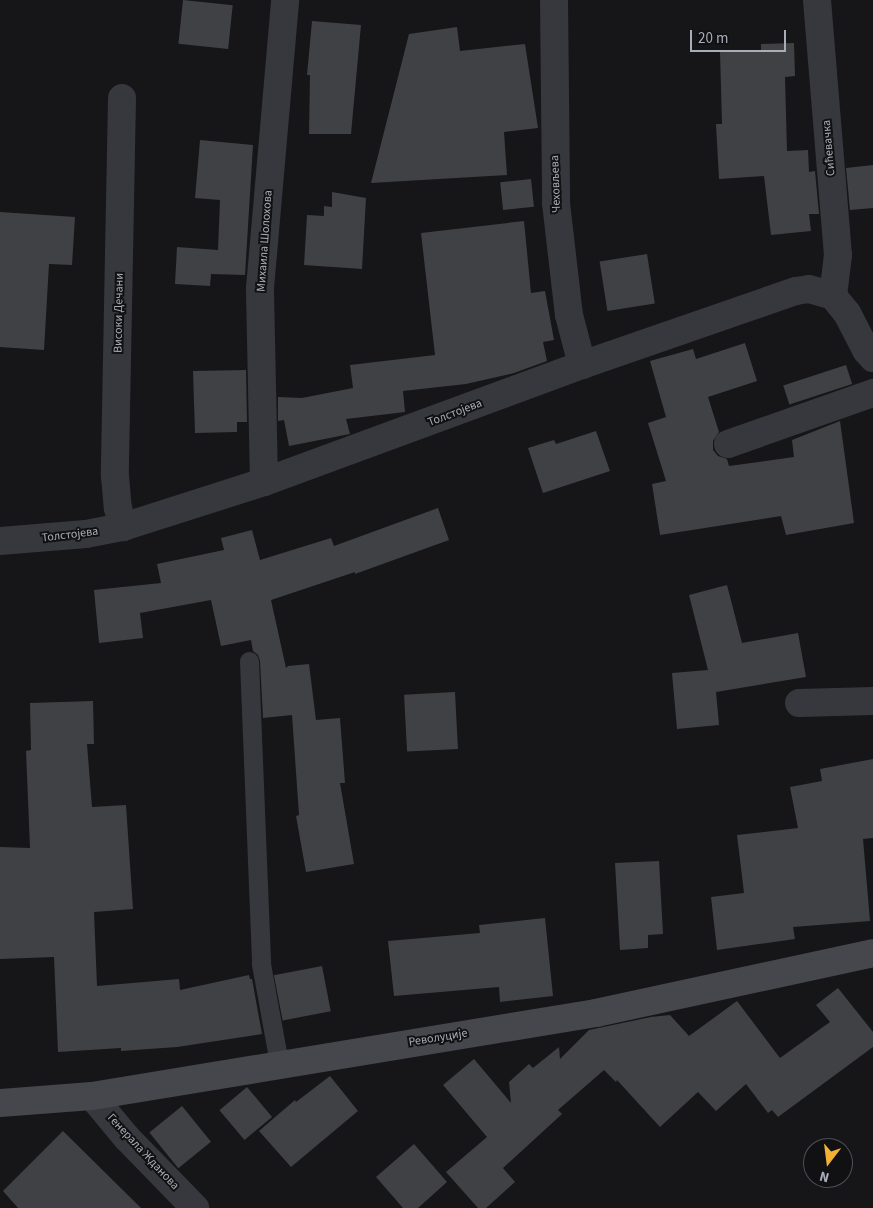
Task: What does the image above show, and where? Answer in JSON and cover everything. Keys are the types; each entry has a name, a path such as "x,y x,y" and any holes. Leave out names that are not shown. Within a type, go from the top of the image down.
{"street":[{"name":"Михаила Шолохова","path":"264,482 260,288 284,0"},
{"name":"Чеховљева","path":"554,0 556,203 569,315 582,365"},
{"name":"Сићевачка","path":"818,0 838,254 833,296"},
{"name":"Високи Дечани","path":"122,98 115,476 118,508 123,527"},
{"name":"Толстојева","path":"0,541 86,534 123,527 264,482 582,365 796,291 808,288 833,296"},
{"path":"833,296 847,313 866,350 873,358"},
{"path":"728,444 873,393"},
{"path":"799,703 873,701"},
{"name":"Револуције","path":"0,1103 92,1096 279,1063 596,1013 873,953"},
{"name":"Генерала Жданова","path":"92,1096 127,1138 195,1208"}],"lane":[{"path":"249,661 260,964 279,1063"}],"building":[{"path":"183,0 233,5 228,49 178,44"},
{"path":"312,21 361,25 351,134 309,134 310,75 307,75"},
{"path":"457,27 460,51 525,44 538,128 504,132 507,175 371,183 409,34"},
{"path":"794,43 795,76 785,77 787,151 808,150 809,172 815,171 819,214 809,214 811,231 771,235 764,176 719,179 716,124 722,124 720,52 761,51 761,44"},
{"path":"200,140 253,145 245,275 211,274 210,286 175,284 177,247 218,250 220,200 195,198"},
{"path":"873,165 873,208 850,210 846,168"},
{"path":"531,179 534,207 503,210 500,182"},
{"path":"332,192 366,198 362,269 304,265 307,215 324,216 324,206 332,207"},
{"path":"0,212 75,217 72,265 49,264 44,350 0,347"},
{"path":"524,221 531,293 545,291 554,340 543,342 547,361 514,373 466,384 403,391 405,412 346,419 350,434 289,446 284,420 278,421 278,397 302,398 353,388 350,365 435,355 421,233"},
{"path":"647,254 655,303 607,311 600,262"},
{"path":"745,343 757,381 708,397 719,432 713,441 713,450 718,456 727,459 729,466 794,457 792,440 840,421 854,523 786,535 781,516 660,535 652,484 666,481 648,423 666,417 650,361 693,349 696,359"},
{"path":"846,365 852,384 789,404 783,385"},
{"path":"246,370 247,422 237,422 237,432 195,433 193,371"},
{"path":"596,431 610,471 543,493 528,448 554,440 556,444"},
{"path":"438,508 449,540 355,574 355,572 271,600 286,668 288,666 309,664 316,720 340,718 345,783 340,783 354,864 306,872 296,816 299,815 292,715 263,718 260,661 258,655 253,651 251,640 221,646 211,600 140,613 143,638 99,643 94,590 161,583 157,564 224,550 221,538 252,530 260,560 331,538 334,546"},
{"path":"727,585 742,643 798,633 806,677 716,692 719,725 677,729 672,673 708,670 689,595"},
{"path":"455,692 458,749 407,752 404,695"},
{"path":"93,701 94,744 87,744 92,807 126,805 133,909 94,912 97,986 179,979 180,990 249,975 250,979 252,979 262,1034 177,1047 121,1051 121,1048 58,1052 54,957 0,959 0,847 30,848 26,751 31,750 30,703"},
{"path":"873,759 873,838 863,839 870,921 793,927 795,939 717,950 711,897 744,893 737,835 798,828 790,787 822,781 820,769"},
{"path":"659,861 663,934 648,935 648,948 620,950 615,863"},
{"path":"545,918 553,996 500,1002 499,987 394,996 388,941 480,933 479,925"},
{"path":"322,966 331,1011 283,1021 274,975"},
{"path":"838,988 873,1032 873,1047 778,1117 772,1110 768,1113 746,1084 716,1111 698,1092 660,1127 617,1080 616,1082 604,1070 558,1110 562,1114 503,1168 515,1182 486,1208 478,1208 446,1172 487,1137 443,1085 474,1059 511,1103 509,1082 529,1064 533,1068 559,1047 560,1059 589,1030 670,1015 689,1036 737,1001 780,1058 830,1022 816,1005"},
{"path":"330,1076 358,1111 291,1167 259,1131 295,1100 296,1102"},
{"path":"247,1087 272,1117 244,1140 219,1110"},
{"path":"182,1106 211,1142 178,1168 149,1132"},
{"path":"63,1131 141,1208 18,1208 3,1191"},
{"path":"414,1144 447,1182 418,1208 403,1208 376,1177"}]}
